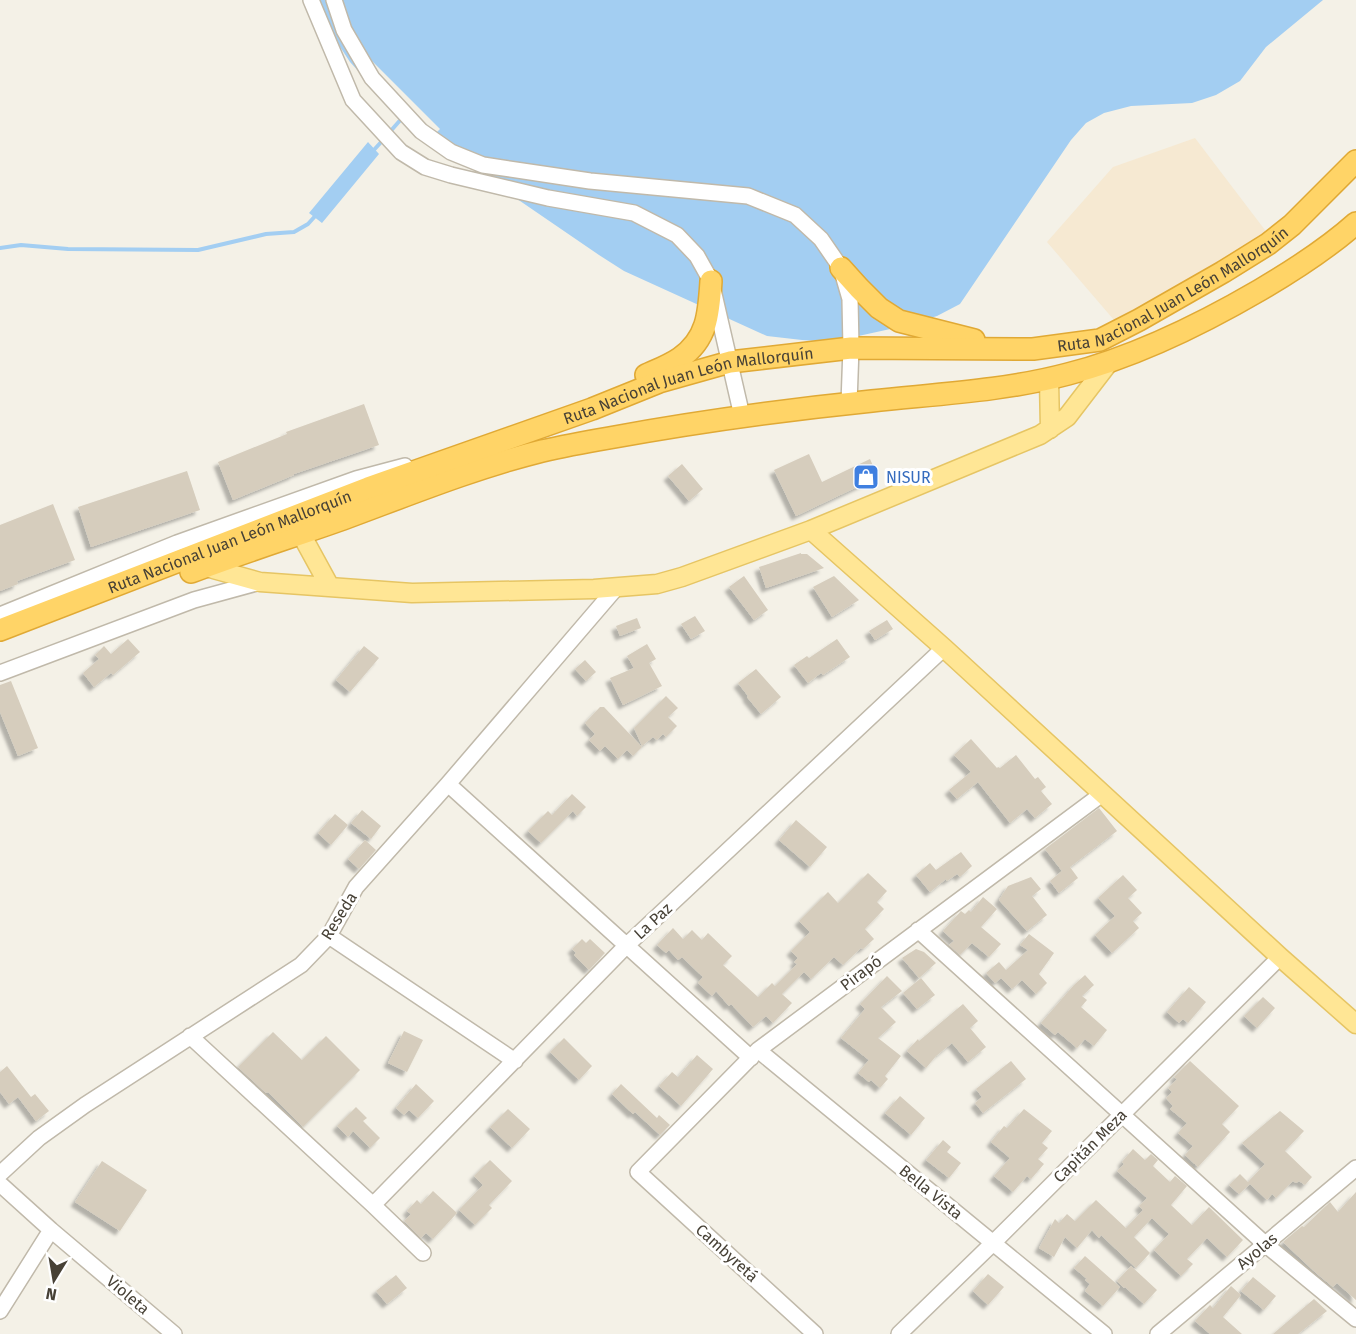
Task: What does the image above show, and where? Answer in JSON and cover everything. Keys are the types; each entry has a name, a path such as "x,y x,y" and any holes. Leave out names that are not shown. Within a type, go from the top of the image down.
{"highway":[{"name":"Ruta Nacional Juan León Mallorquín","path":"0,646 206,567 295,527 368,488 592,410 658,382 730,362 851,348 1012,350 1100,340 1223,273 1268,244 1292,225 1356,161"},
{"name":"Ruta Nacional Juan León Mallorquín","path":"0,630 295,527 542,452 742,416 982,389 1070,374 1161,341 1233,306 1310,260 1356,223"},
{"path":"841,268 879,308 899,321 1012,350"},
{"path":"556,422 604,393 680,358 698,341 706,326 711,281"},
{"path":"1049,378 1056,363 1100,340"}],"main road":[{"path":"206,567 260,582 412,592 616,588 657,584 811,530 1040,435 1067,417 1110,361"},
{"path":"1049,378 1050,429"},
{"path":"295,527 330,587"},
{"path":"811,530 944,648 1356,1024"}],"street":[{"path":"311,0 353,100 401,152 425,166 451,175 548,198 634,213 677,235 697,256 711,281 742,416"},
{"path":"334,0 344,30 372,78 422,131 451,152 483,165 590,181 748,196 795,214 821,239 841,268 850,299 849,403"},
{"path":"0,615 177,543 356,479 386,470 467,453"},
{"path":"0,674 194,600 260,582"},
{"name":"Reseda","path":"0,1174 39,1138 85,1105 301,965 329,936 356,887 448,784 616,588"},
{"name":"La Paz","path":"373,1205 627,945 944,648"},
{"name":"Bella Vista","path":"448,784 627,945 754,1054 1104,1334"},
{"name":"Pirapó","path":"638,1172 754,1054 1102,794"},
{"path":"918,930 1265,1244 1356,1319"},
{"path":"329,936 515,1061"},
{"name":"Capitán Meza","path":"899,1334 1280,957"},
{"path":"190,1036 423,1253"},
{"name":"Ayolas","path":"1158,1334 1356,1168"},
{"name":"Cambyretá","path":"638,1172 815,1334"},
{"name":"Violeta","path":"0,1184 174,1334"},
{"path":"0,1311 51,1230"}],"shaded area":[{"path":"1195,138 1268,234 1185,288 1114,320 1047,242 1113,167"}],"water":[{"path":"309,0 1323,0 1266,47 1240,81 1216,95 1192,103 1131,106 1104,113 1086,123 1071,140 960,304 937,316 904,326 831,342 767,336 624,271 599,255 406,123 350,62"},
{"path":"368,142 379,154 322,223 309,213"}],"pier":[{"path":"372,61 440,129 427,142 404,125 358,75"}],"building":[{"path":"364,404 379,445 294,474 233,500 218,462 287,434 286,432"},
{"path":"809,454 822,482 870,459 878,477 796,516 774,470"},
{"path":"682,464 703,489 689,501 668,476"},
{"path":"187,471 200,510 91,547 78,507"},
{"path":"53,504 75,560 17,581 18,584 0,591 0,525"},
{"path":"801,553 807,554 824,568 766,588 759,567"},
{"path":"744,576 768,610 754,620 729,587"},
{"path":"834,576 859,600 832,617 813,587"},
{"path":"695,616 705,631 691,639 681,624"},
{"path":"637,618 641,628 620,636 616,626"},
{"path":"887,620 893,629 875,640 869,631"},
{"path":"128,639 140,652 113,675 111,673 94,687 83,673 99,659 95,655 104,646 111,654"},
{"path":"837,639 850,657 808,683 794,665"},
{"path":"647,644 656,659 649,663 662,686 623,705 610,678 634,668 627,656"},
{"path":"364,646 379,658 350,692 336,680"},
{"path":"585,660 596,672 586,681 575,669"},
{"path":"756,669 781,697 761,714 738,683"},
{"path":"11,681 38,748 18,756 0,712 0,685"},
{"path":"666,696 678,708 668,717 677,726 666,737 663,734 657,740 653,737 642,746 634,728"},
{"path":"600,707 604,707 642,747 633,756 627,750 618,759 605,746 600,751 589,740 595,734 585,723"},
{"path":"971,739 997,768 1016,755 1035,779 1038,777 1046,787 1041,791 1052,804 1035,818 1027,809 1010,823 978,782 957,799 949,790 971,772 954,755"},
{"path":"572,794 586,807 577,816 573,811 541,843 528,831 548,811 552,815"},
{"path":"1099,808 1117,831 1070,867 1078,878 1059,893 1050,881 1062,871 1045,849"},
{"path":"362,810 381,826 371,839 351,823"},
{"path":"335,814 348,825 331,845 318,833"},
{"path":"796,820 827,847 810,867 779,840"},
{"path":"365,840 376,850 359,869 348,859"},
{"path":"961,852 972,866 960,877 957,874 947,881 946,879 930,892 916,875 930,863 936,870"},
{"path":"868,873 887,891 877,902 884,909 865,929 874,939 843,965 834,957 811,979 804,972 782,994 792,1003 773,1023 766,1016 753,1027 716,991 712,996 698,983 703,977 682,957 678,960 669,950 666,953 657,945 673,928 683,939 692,930 702,940 708,933 732,956 723,965 758,997 772,983 775,986 797,964 794,962 798,958 791,951 810,932 799,921 828,892 838,903"},
{"path":"1123,875 1137,890 1128,898 1142,913 1133,921 1139,928 1112,953 1095,935 1115,916 1098,898"},
{"path":"1031,877 1041,889 1032,896 1047,915 1027,931 999,900 1008,886"},
{"path":"983,897 997,909 981,927 1001,944 989,957 972,943 960,955 949,945 954,941 943,931 961,911 965,914 969,910 971,912"},
{"path":"1029,934 1054,953 1039,974 1047,983 1036,994 1022,980 1012,989 1001,978 995,983 986,973 999,962 1006,970 1028,950 1020,945"},
{"path":"582,939 586,943 590,939 605,953 589,970 574,955 576,953 572,949"},
{"path":"916,949 924,952 936,963 919,978 902,958"},
{"path":"1085,975 1094,985 1082,996 1087,1000 1081,1007 1107,1030 1094,1046 1085,1039 1077,1048 1058,1032 1055,1035 1041,1023"},
{"path":"887,976 902,991 881,1007 896,1022 878,1038 901,1056 885,1076 888,1079 880,1088 858,1073 869,1060 841,1038 865,1009 860,1004"},
{"path":"921,978 935,995 917,1009 903,993"},
{"path":"1189,987 1206,1002 1188,1023 1183,1019 1179,1023 1167,1012"},
{"path":"1263,997 1275,1008 1257,1028 1244,1016"},
{"path":"963,1004 978,1021 970,1028 986,1047 968,1062 952,1043 926,1068 907,1051 918,1039 919,1041"},
{"path":"404,1031 423,1040 407,1072 388,1063"},
{"path":"273,1032 302,1060 326,1036 360,1070 303,1127 268,1092 266,1093 238,1067"},
{"path":"564,1038 592,1066 579,1080 550,1052"},
{"path":"697,1055 713,1069 681,1106 659,1086 672,1072 678,1077"},
{"path":"1011,1061 1026,1079 983,1113 975,1103 982,1097 976,1089"},
{"path":"1190,1061 1239,1106 1222,1124 1230,1132 1198,1167 1185,1155 1193,1146 1178,1133 1187,1123 1170,1109 1173,1106 1166,1098 1172,1092 1168,1088 1177,1079 1174,1077"},
{"path":"7,1066 31,1097 35,1094 49,1111 36,1121 18,1097 9,1104 0,1092 0,1072"},
{"path":"416,1084 434,1101 418,1118 409,1110 404,1115 396,1108"},
{"path":"621,1084 657,1118 659,1115 670,1125 660,1135 612,1094"},
{"path":"900,1096 925,1118 911,1135 885,1113"},
{"path":"356,1107 367,1118 363,1121 380,1138 370,1148 353,1131 348,1137 337,1126"},
{"path":"508,1109 530,1129 512,1148 490,1127"},
{"path":"1024,1109 1052,1131 1042,1143 1048,1148 1038,1159 1044,1164 1031,1179 1027,1176 1013,1192 994,1176 1010,1158 991,1142 1004,1126 1007,1128"},
{"path":"1280,1111 1304,1131 1285,1151 1312,1177 1305,1185 1299,1181 1296,1183 1293,1181 1276,1198 1272,1194 1267,1200 1248,1182 1265,1164 1242,1143"},
{"path":"943,1140 951,1147 947,1152 961,1163 949,1178 926,1160"},
{"path":"1133,1149 1145,1160 1151,1154 1158,1160 1153,1166 1170,1182 1175,1176 1187,1186 1171,1205 1192,1225 1209,1207 1243,1240 1227,1257 1207,1238 1187,1259 1193,1264 1181,1276 1154,1250 1169,1234 1152,1218 1134,1237 1150,1253 1136,1268 1101,1235 1099,1238 1092,1230 1077,1248 1065,1237 1054,1257 1039,1248 1055,1219 1059,1223 1067,1214 1075,1221 1096,1200 1126,1228 1143,1210 1139,1206 1147,1198 1117,1171"},
{"path":"490,1160 512,1181 489,1205 492,1208 475,1225 459,1210 483,1185 474,1176"},
{"path":"102,1161 147,1190 120,1231 75,1202"},
{"path":"1240,1174 1250,1184 1239,1194 1229,1185"},
{"path":"433,1191 457,1213 433,1239 426,1233 421,1238 404,1221 411,1214 407,1211 417,1200 421,1204"},
{"path":"1356,1192 1356,1300 1337,1283 1333,1287 1283,1242 1302,1226 1304,1227 1330,1202 1338,1212"},
{"path":"1085,1256 1120,1287 1103,1306 1085,1291 1090,1284 1074,1268"},
{"path":"1131,1266 1157,1290 1144,1304 1117,1281"},
{"path":"988,1274 1004,1287 988,1305 973,1291"},
{"path":"396,1275 407,1288 387,1304 376,1291"},
{"path":"1253,1277 1276,1296 1264,1310 1241,1291"},
{"path":"1231,1286 1241,1295 1223,1317 1242,1334 1210,1334 1195,1321 1210,1305 1213,1308"},
{"path":"1314,1299 1327,1311 1298,1334 1273,1334"}],"waterway":[{"path":"388,134 403,117"},
{"path":"372,152 383,140"},
{"path":"0,248 21,245 68,249 198,250 266,234 294,232 308,224 317,214"}],"place":[{"name":"NISUR","path":"866,477"}]}
